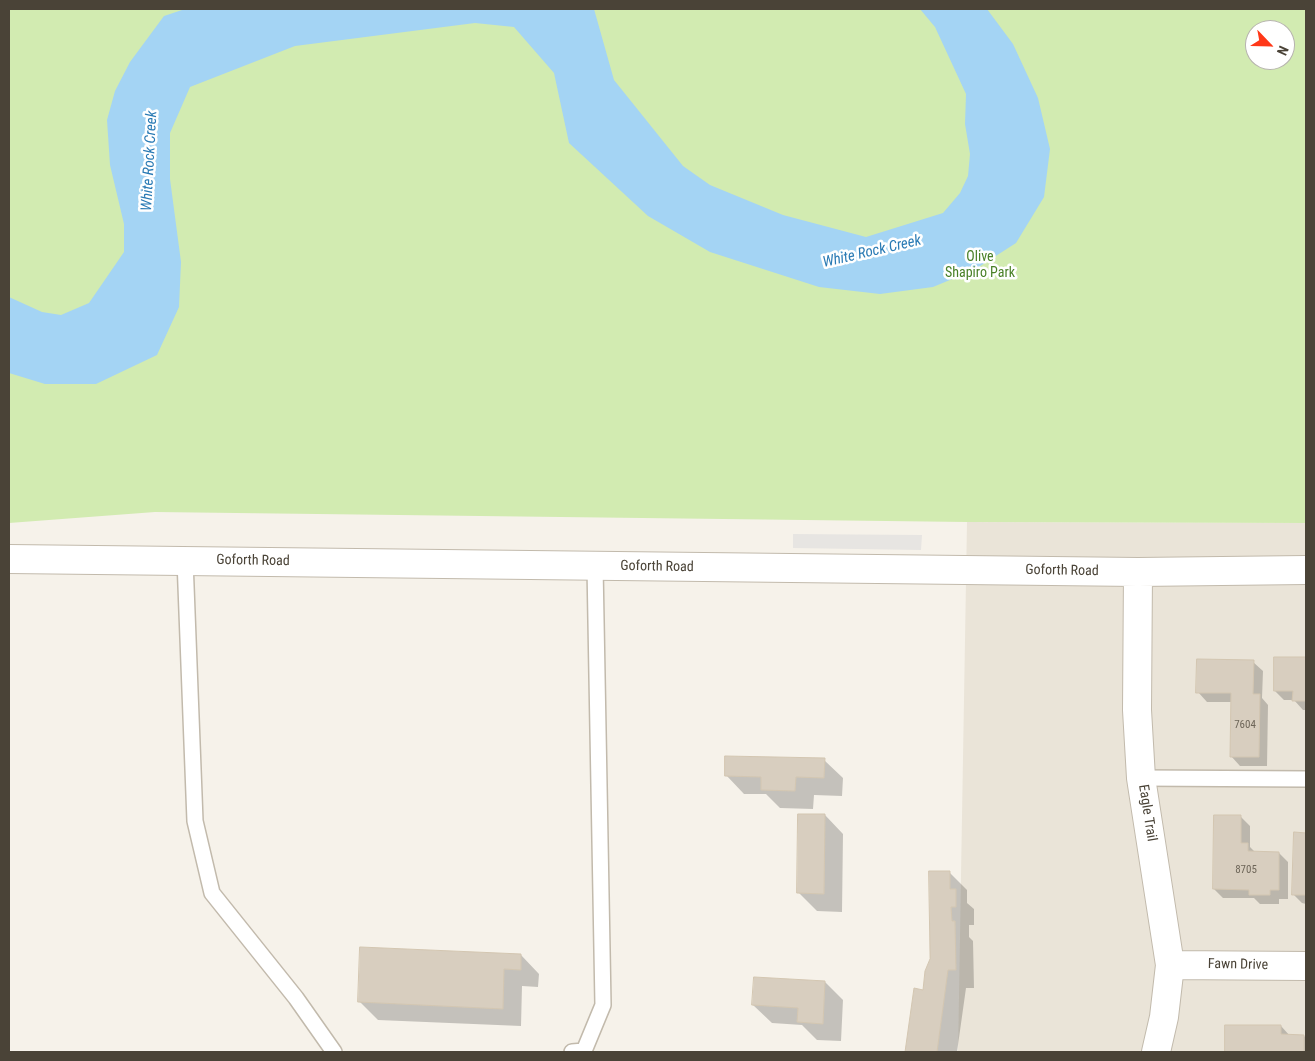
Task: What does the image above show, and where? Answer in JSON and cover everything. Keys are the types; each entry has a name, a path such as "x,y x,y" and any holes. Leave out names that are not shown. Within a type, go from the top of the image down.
{"street":[{"name":"Goforth Road","path":"9,559 1138,572 1306,570"},
{"name":"Eagle Trail","path":"1138,572 1137,710 1141,778 1170,965 1164,1016 1156,1052"},
{"name":"Fawn Drive","path":"1170,965 1306,966"}],"lane":[{"path":"185,560 195,821 212,893 296,998 334,1052"},
{"path":"572,1052 584,1051 603,1005 595,566"},
{"path":"1141,778 1306,779"}],"shaded area":[{"path":"967,522 1306,523 1306,1052 958,1052"},
{"path":"793,534 922,535 921,550 793,548"}],"green space":[{"name":"Olive Shapiro Park","path":"9,9 1306,9 1306,523 967,522 155,512 9,523"}],"water":[{"name":"White Rock Creek","path":"185,9 594,9 614,80 683,166 710,185 783,215 866,237 943,213 960,193 968,176 970,154 965,124 966,94 935,27 920,9 987,9 1013,44 1038,98 1050,149 1044,197 1016,243 974,270 933,287 880,294 819,287 710,252 648,216 569,143 554,73 514,27 475,23 295,46 190,87 170,133 170,179 181,262 179,307 157,355 96,384 45,384 9,373 9,297 42,312 61,315 89,303 124,252 124,224 110,165 107,120 115,91 130,62 164,16"}],"building":[{"path":"1274,657 1306,657 1306,701 1292,701 1293,691 1274,691"},
{"path":"1197,659 1254,660 1253,694 1260,694 1259,757 1230,757 1231,693 1196,693"},
{"path":"725,756 825,758 824,778 796,777 795,791 761,790 761,777 725,776"},
{"path":"798,814 825,814 824,894 797,893"},
{"path":"1214,815 1241,815 1241,843 1248,843 1248,851 1279,852 1279,890 1270,890 1270,895 1249,895 1249,890 1213,889"},
{"path":"1294,832 1306,833 1306,895 1292,895"},
{"path":"929,871 950,871 950,889 956,889 956,907 951,907 952,921 955,921 956,970 948,970 937,1052 905,1052 914,988 923,990 925,971 930,959"},
{"path":"360,947 521,954 521,970 504,969 503,1009 358,1002"},
{"path":"754,977 825,981 823,1024 797,1022 798,1008 752,1005"},
{"path":"1225,1025 1281,1025 1281,1034 1304,1035 1304,1052 1225,1052"}]}
